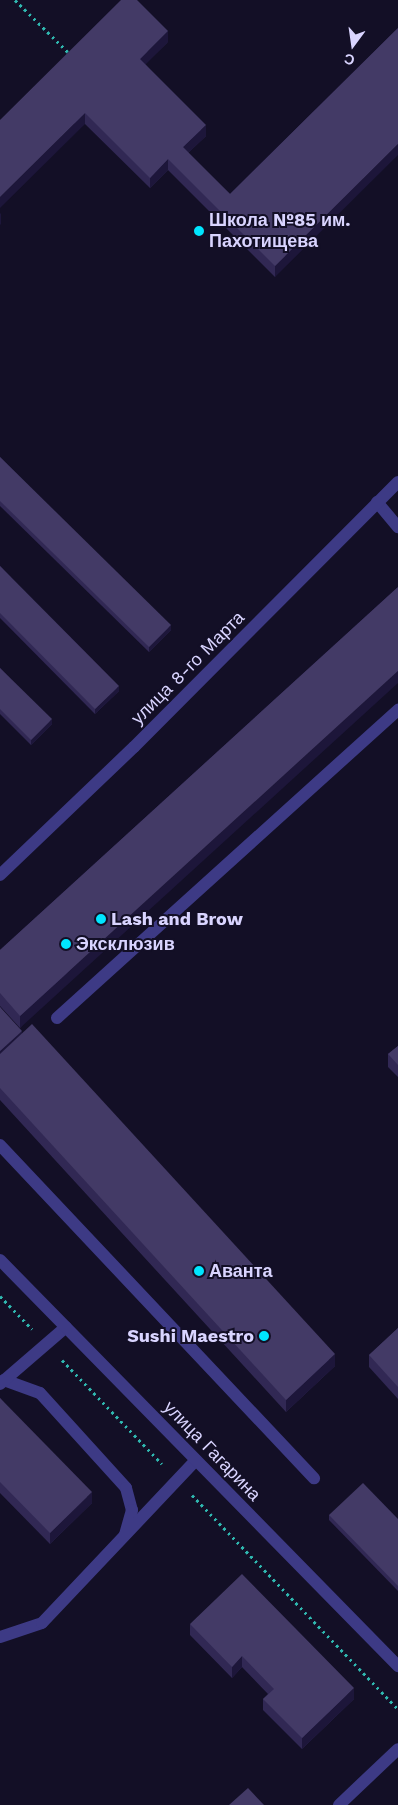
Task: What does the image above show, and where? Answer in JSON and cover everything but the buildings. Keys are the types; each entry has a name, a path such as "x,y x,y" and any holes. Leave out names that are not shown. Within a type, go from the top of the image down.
{"street":[{"name":"улица 8-го Марта","path":"0,875 134,747 398,482"},
{"path":"377,502 398,526"},
{"path":"57,1018 398,710"},
{"path":"0,1145 314,1478"},
{"name":"улица Гагарина","path":"0,1260 398,1666"},
{"path":"2,1382 45,1343 66,1327"},
{"path":"2,1382 40,1394 126,1488 132,1510 124,1536"},
{"path":"0,1637 42,1623 196,1460"},
{"path":"339,1805 398,1749"}],"path":[{"path":"15,0 68,52"},
{"path":"0,1296 398,1709"}],"place":[{"name":"Школа №85 им. Пахотищева","path":"199,231"},
{"name":"Lash and Brow","path":"101,919"},
{"name":"Эксклюзив","path":"66,944"},
{"name":"Аванта","path":"199,1271"},
{"name":"Sushi Maestro","path":"264,1336"}]}
